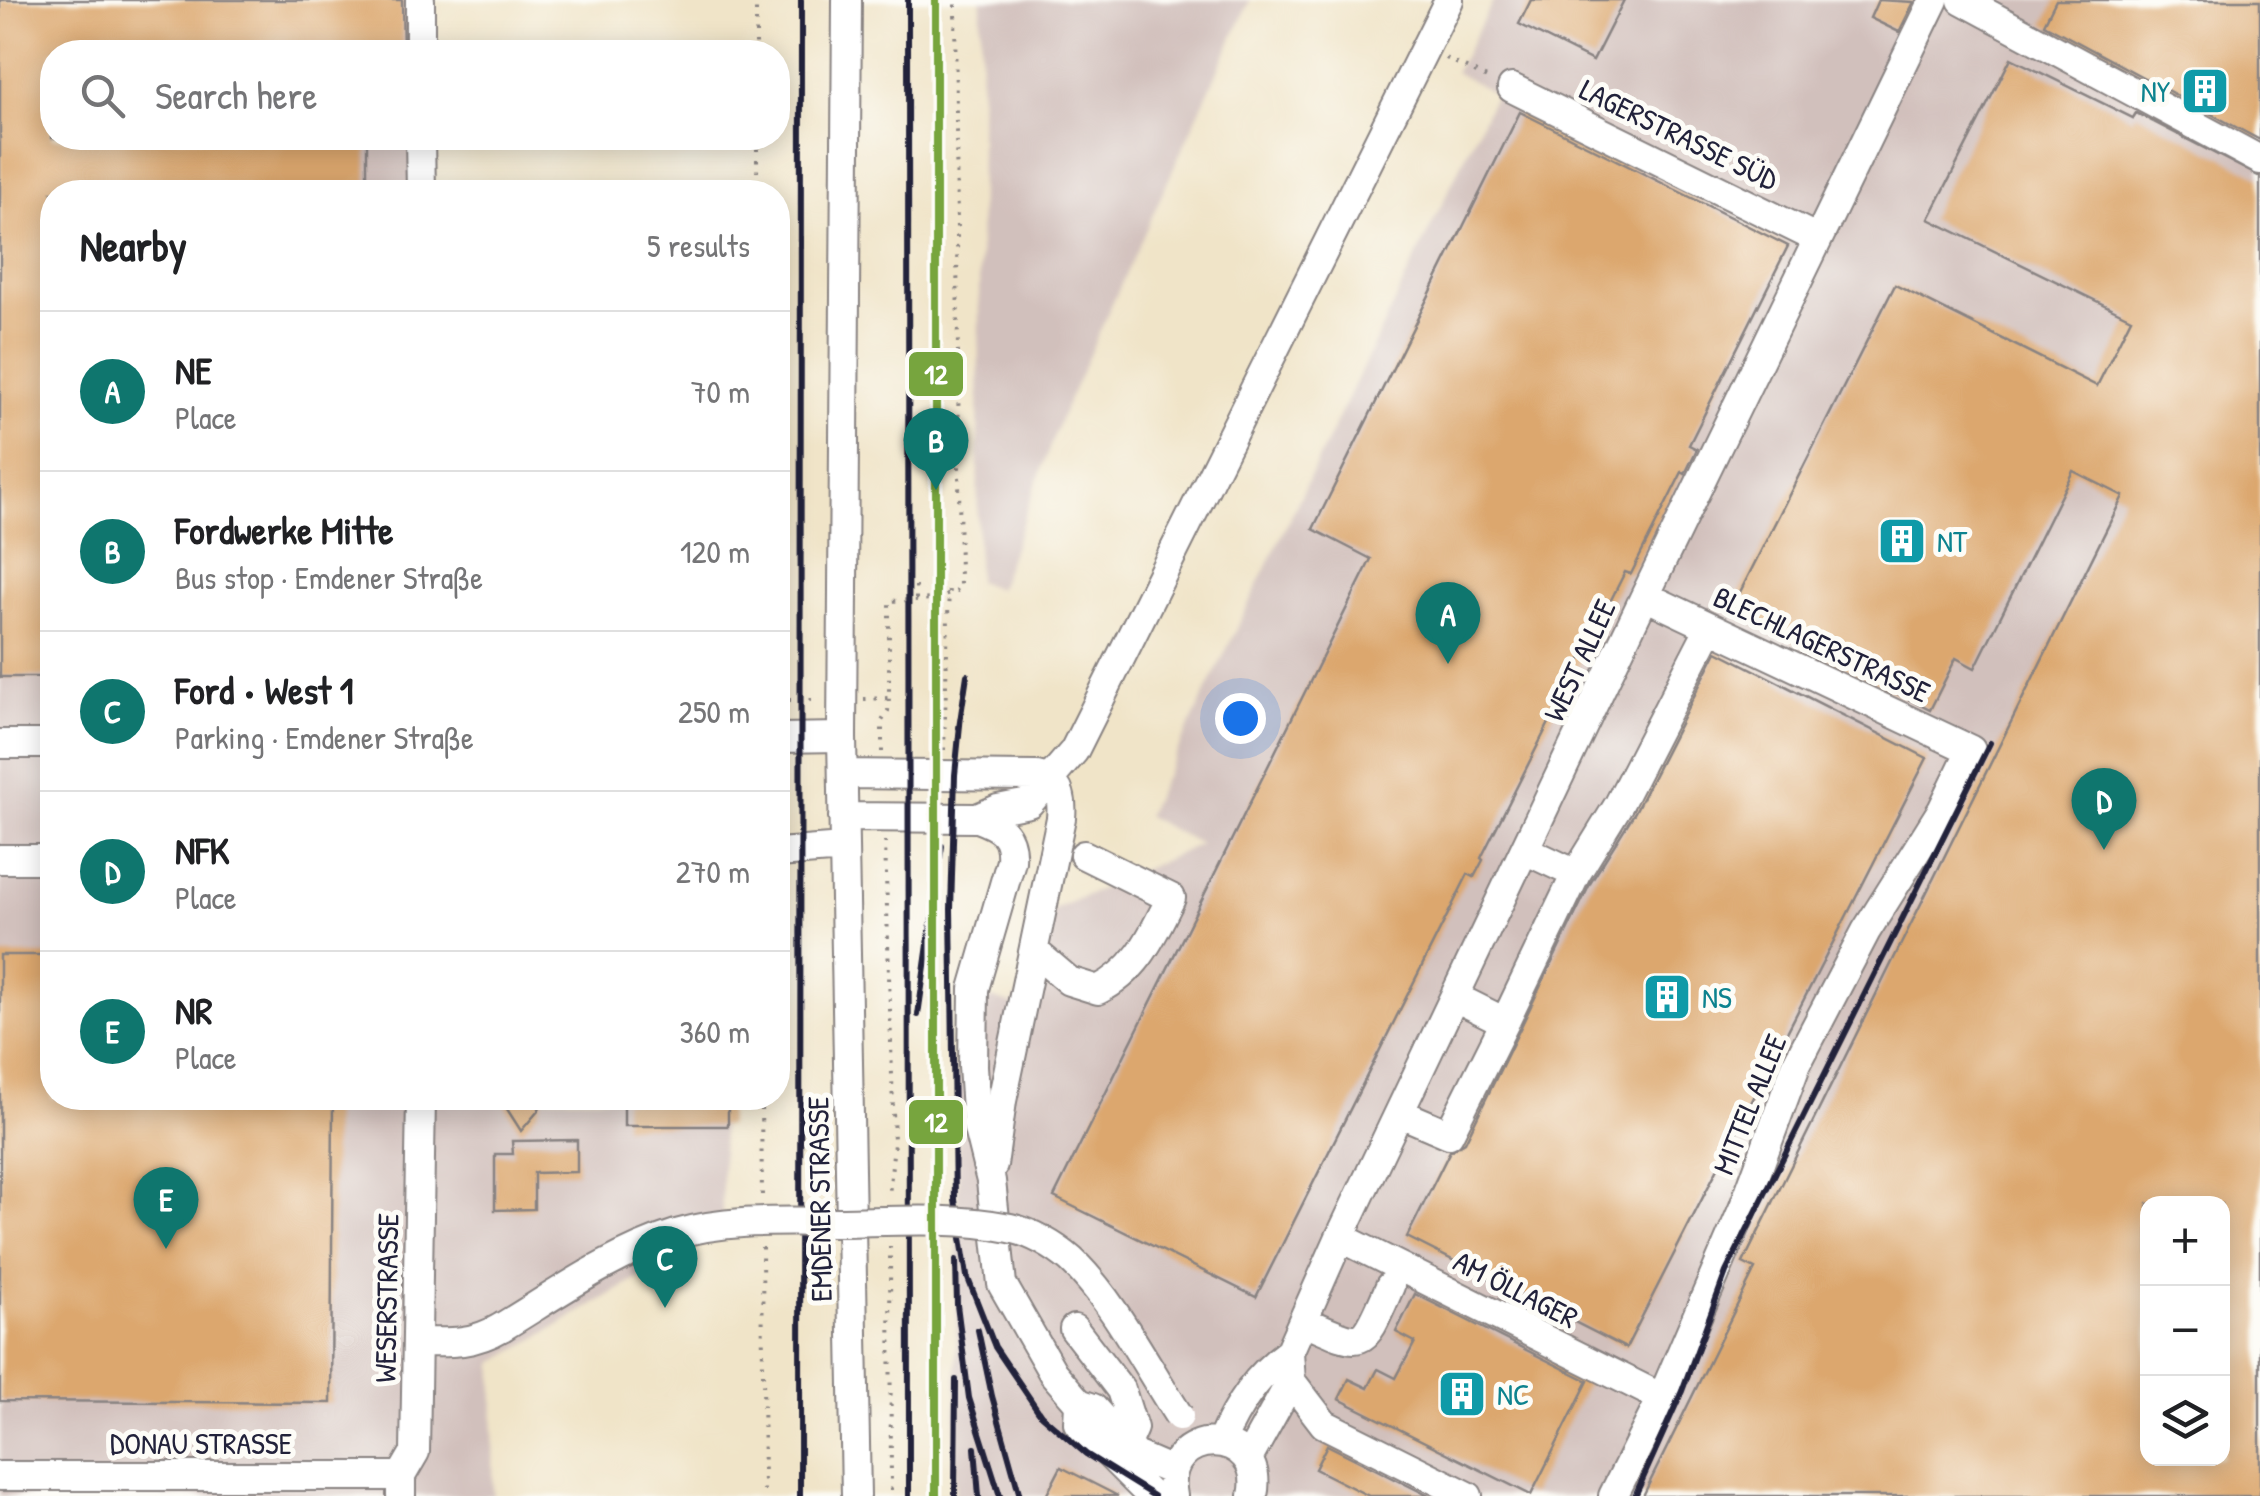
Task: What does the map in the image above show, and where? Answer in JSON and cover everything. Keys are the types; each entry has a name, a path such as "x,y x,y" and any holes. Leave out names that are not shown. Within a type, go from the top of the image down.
{"street":[{"path":"420,0 420,40"},
{"name":"EMDENER STRASSE","path":"847,0 842,774 856,1496"},
{"path":"977,818 1029,802 1074,751 1449,0"},
{"name":"WEST ALLEE","path":"1291,1381 1289,1352 1340,1237 1934,0"},
{"path":"1962,0 2260,160"},
{"name":"LAGERSTRASSE SÜD","path":"1512,88 1818,239"},
{"path":"420,150 421,180"},
{"name":"BLECHLAGERSTRASSE","path":"1645,596 1971,750"},
{"path":"1400,1113 1449,1134 1576,874 1619,804 1710,627"},
{"path":"790,738 842,737"},
{"path":"0,744 40,744"},
{"name":"MITTEL ALLEE","path":"1613,1496 1662,1398 1743,1209 1797,1063 1866,932 1942,810 1971,750"},
{"path":"842,774 1037,776 1049,780 1059,792 1061,818 1002,1101 991,1181"},
{"path":"843,817 977,818 1008,834 1012,846 1004,893 974,989 972,1066 978,1125 991,1181 1002,1284 1053,1373 1079,1404 1094,1408 1162,1490"},
{"path":"790,852 843,848"},
{"path":"1524,850 1576,874"},
{"path":"1034,952 1069,980 1098,990 1117,980 1145,950 1171,898 1084,855"},
{"path":"0,859 40,859"},
{"path":"1455,997 1505,1022"},
{"name":"WESERSTRASSE","path":"401,1486 415,1452 421,1110"},
{"path":"418,1342 460,1344 481,1339 613,1260 641,1246 707,1226 945,1221 1015,1229 1070,1258 1097,1290 1179,1416 1207,1444 1236,1448 1248,1460 1255,1475 1256,1494"},
{"name":"AM ÖLLAGER","path":"1340,1237 1662,1398"},
{"path":"1303,1320 1358,1341 1369,1334 1390,1286"},
{"path":"1074,1330 1121,1390 1133,1428 1126,1444"},
{"name":"WEST ALLEE","path":"1162,1490 1180,1457 1207,1444 1228,1424 1263,1371 1289,1352"},
{"path":"1248,1460 1291,1381 1324,1424 1468,1496"},
{"path":"1079,1404 1078,1423 1162,1490"},
{"name":"DONAU STRASSE","path":"0,1476 401,1486"}],"path":[{"path":"756,0 756,40"},
{"path":"881,774 882,720 888,712 889,698 889,601 946,596 960,590 955,0"},
{"path":"1424,47 1512,88"},
{"path":"757,150 757,180"},
{"path":"944,752 949,585"},
{"path":"916,586 916,600"},
{"path":"883,817 894,1143 889,1198"},
{"path":"761,1110 762,1197"},
{"path":"762,1237 764,1496"},
{"path":"890,1238 891,1496"}],"shaded area":[{"path":"0,0 429,0 429,40 40,40 40,150 429,150 429,180 40,180 40,1110 722,1110 722,1229 494,1363 493,1496 0,1496"},
{"path":"981,0 1250,0 1060,419 998,589 977,581"},
{"path":"1494,0 2260,0 2260,1496 955,1496 960,988 1013,1005 1053,910 1200,844 1146,816 1495,94 1455,72"}],"building":[{"path":"0,0 402,0 403,40 40,40 40,150 367,150 367,180 40,180 40,677 0,677"},
{"path":"1531,0 1624,0 1593,61 1519,24"},
{"path":"1878,0 1914,2 1899,32 1870,18"},
{"name":"NY","path":"2056,0 2260,0 2260,140 2044,24"},
{"path":"2011,58 2133,118 2136,113 2260,177 2260,1496 1643,1496 1755,1269 1743,1263 2123,496 2073,471 1975,668 1956,658 1930,710 1731,610 1895,285 2097,386 2131,318 1929,219"},
{"path":"1520,112 1788,246 1689,445 1697,449 1685,474 1682,472 1631,574 1625,572 1483,860 1474,877 1468,874 1256,1297 1054,1197 1371,559 1313,529"},
{"name":"NS","path":"1717,651 1927,758 1626,1348 1407,1237 1450,1151 1465,1142 1591,882 1635,812"},
{"path":"0,955 40,955 40,1110 333,1110 331,1403 0,1401"},
{"path":"508,1110 538,1110 538,1111 521,1131"},
{"path":"624,1110 728,1110 728,1126 624,1126"},
{"path":"577,1140 577,1172 534,1173 534,1209 495,1210 495,1154 513,1154 512,1141"},
{"name":"NC","path":"1415,1294 1588,1381 1531,1495 1339,1399 1349,1379 1368,1388 1378,1369 1396,1378 1415,1342 1396,1332"},
{"path":"1327,1445 1429,1496 1369,1496 1315,1469"},
{"path":"1061,1467 1118,1496 1046,1496"}],"railway":[{"path":"800,1496 801,0"},
{"path":"908,0 909,1496"},
{"path":"959,728 967,675"},
{"path":"961,715 951,909 955,1200 967,1276 995,1347 1041,1415 1086,1454 1154,1496"},
{"path":"1635,1496 1682,1391 1726,1272 1990,743"},
{"path":"918,1015 942,846"},
{"path":"956,1260 957,1305 969,1398 1000,1496"},
{"path":"978,1330 1020,1496"},
{"path":"955,1496 956,1380"},
{"path":"975,1448 979,1496"}],"transit line":[{"name":"12","path":"936,0 936,1496"}],"place":[{"name":"NY","path":"2205,91"},
{"name":"Fordwerke Mitte","path":"936,490"},
{"name":"NT","path":"1902,541"},
{"name":"NE","path":"1448,664"},
{"name":"NFK","path":"2104,850"},
{"name":"NS","path":"1667,997"},
{"name":"NR","path":"166,1249"},
{"name":"Ford • West 1","path":"665,1308"},
{"name":"NC","path":"1462,1394"}]}
